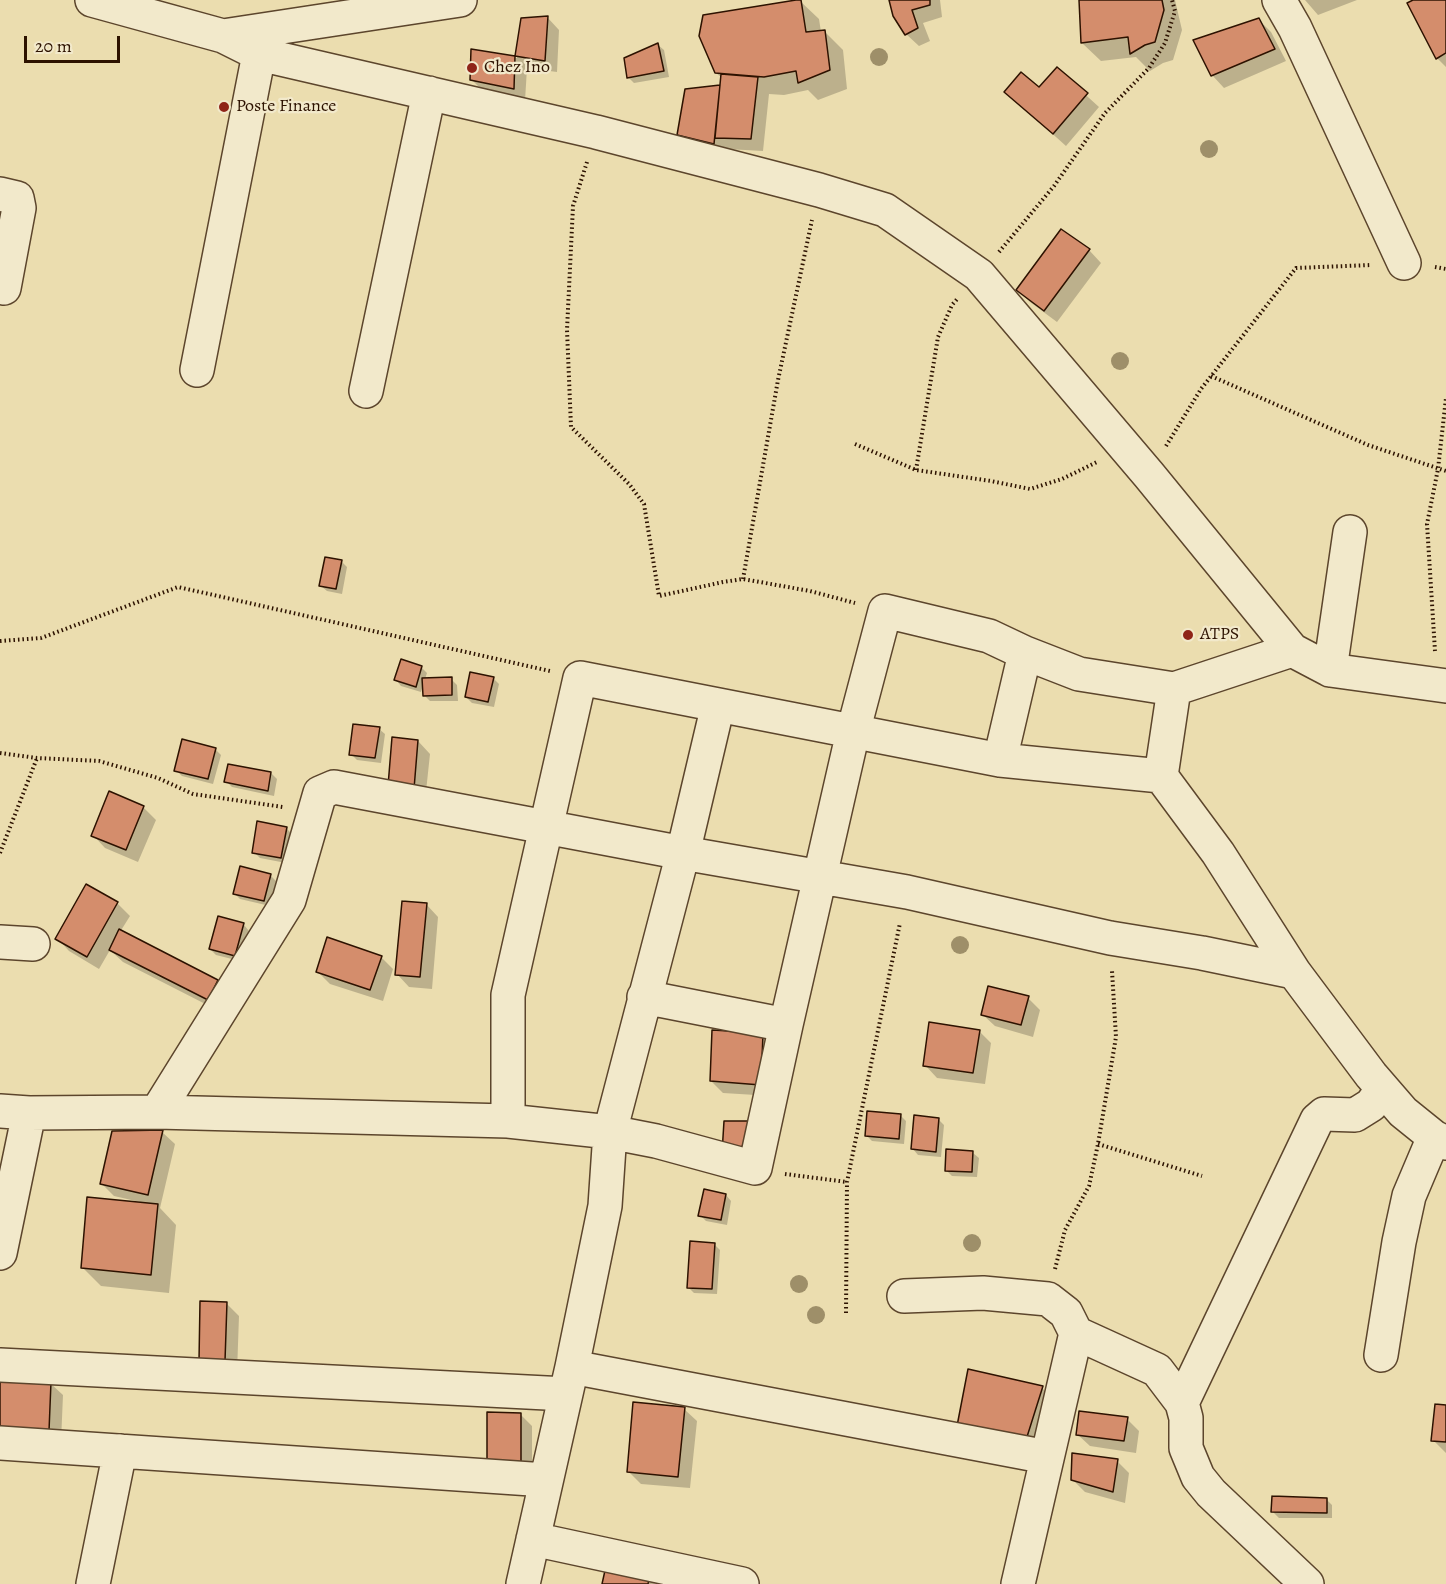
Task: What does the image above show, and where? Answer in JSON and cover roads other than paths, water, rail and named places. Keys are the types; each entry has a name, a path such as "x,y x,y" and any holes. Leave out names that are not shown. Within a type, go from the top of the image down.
{"street":[{"path":"92,0 223,36 259,54 596,132 819,190 885,210 979,275 1140,465 1292,650 1330,670 1442,686"},
{"path":"223,36 460,0"},
{"path":"1279,0 1295,28 1404,263"},
{"path":"196,370 259,54"},
{"path":"366,391 429,93"},
{"path":"0,194 17,198 18,208 4,288"},
{"path":"1330,670 1350,532"},
{"path":"0,1252 15,1112 157,1112 508,1121 610,1132 656,1140 755,1168 819,877 885,610 989,636 1079,674 1174,689 1292,650"},
{"path":"1000,760 1025,653"},
{"path":"508,1121 508,995 580,678 1000,760 1161,776"},
{"path":"1174,689 1161,776 1218,853 1294,972 1382,1090 1403,1112 1440,1140 1409,1196 1380,1355"},
{"path":"523,1584 569,1381 604,1206 610,1132 683,853 718,705"},
{"path":"157,1112 289,900 320,793 334,787 683,853 907,892 1110,938 1202,953 1294,972"},
{"path":"0,942 33,944"},
{"path":"644,997 786,1025"},
{"path":"1182,1403 1317,1120 1324,1114 1355,1115 1371,1105 1382,1090"},
{"path":"904,1296 983,1293 1047,1299 1066,1313 1076,1334 1018,1584"},
{"path":"1076,1334 1157,1371 1182,1403 1186,1418 1186,1448 1198,1477 1211,1493 1307,1584"},
{"path":"0,1365 569,1381 1047,1457"},
{"path":"0,1443 546,1480"},
{"path":"94,1584 120,1451"},
{"path":"533,1539 742,1584"}],"place":[{"name":"Chez Ino","path":"472,68"},
{"name":"Poste Finance","path":"224,107"},
{"name":"ATPS","path":"1188,635"}]}
